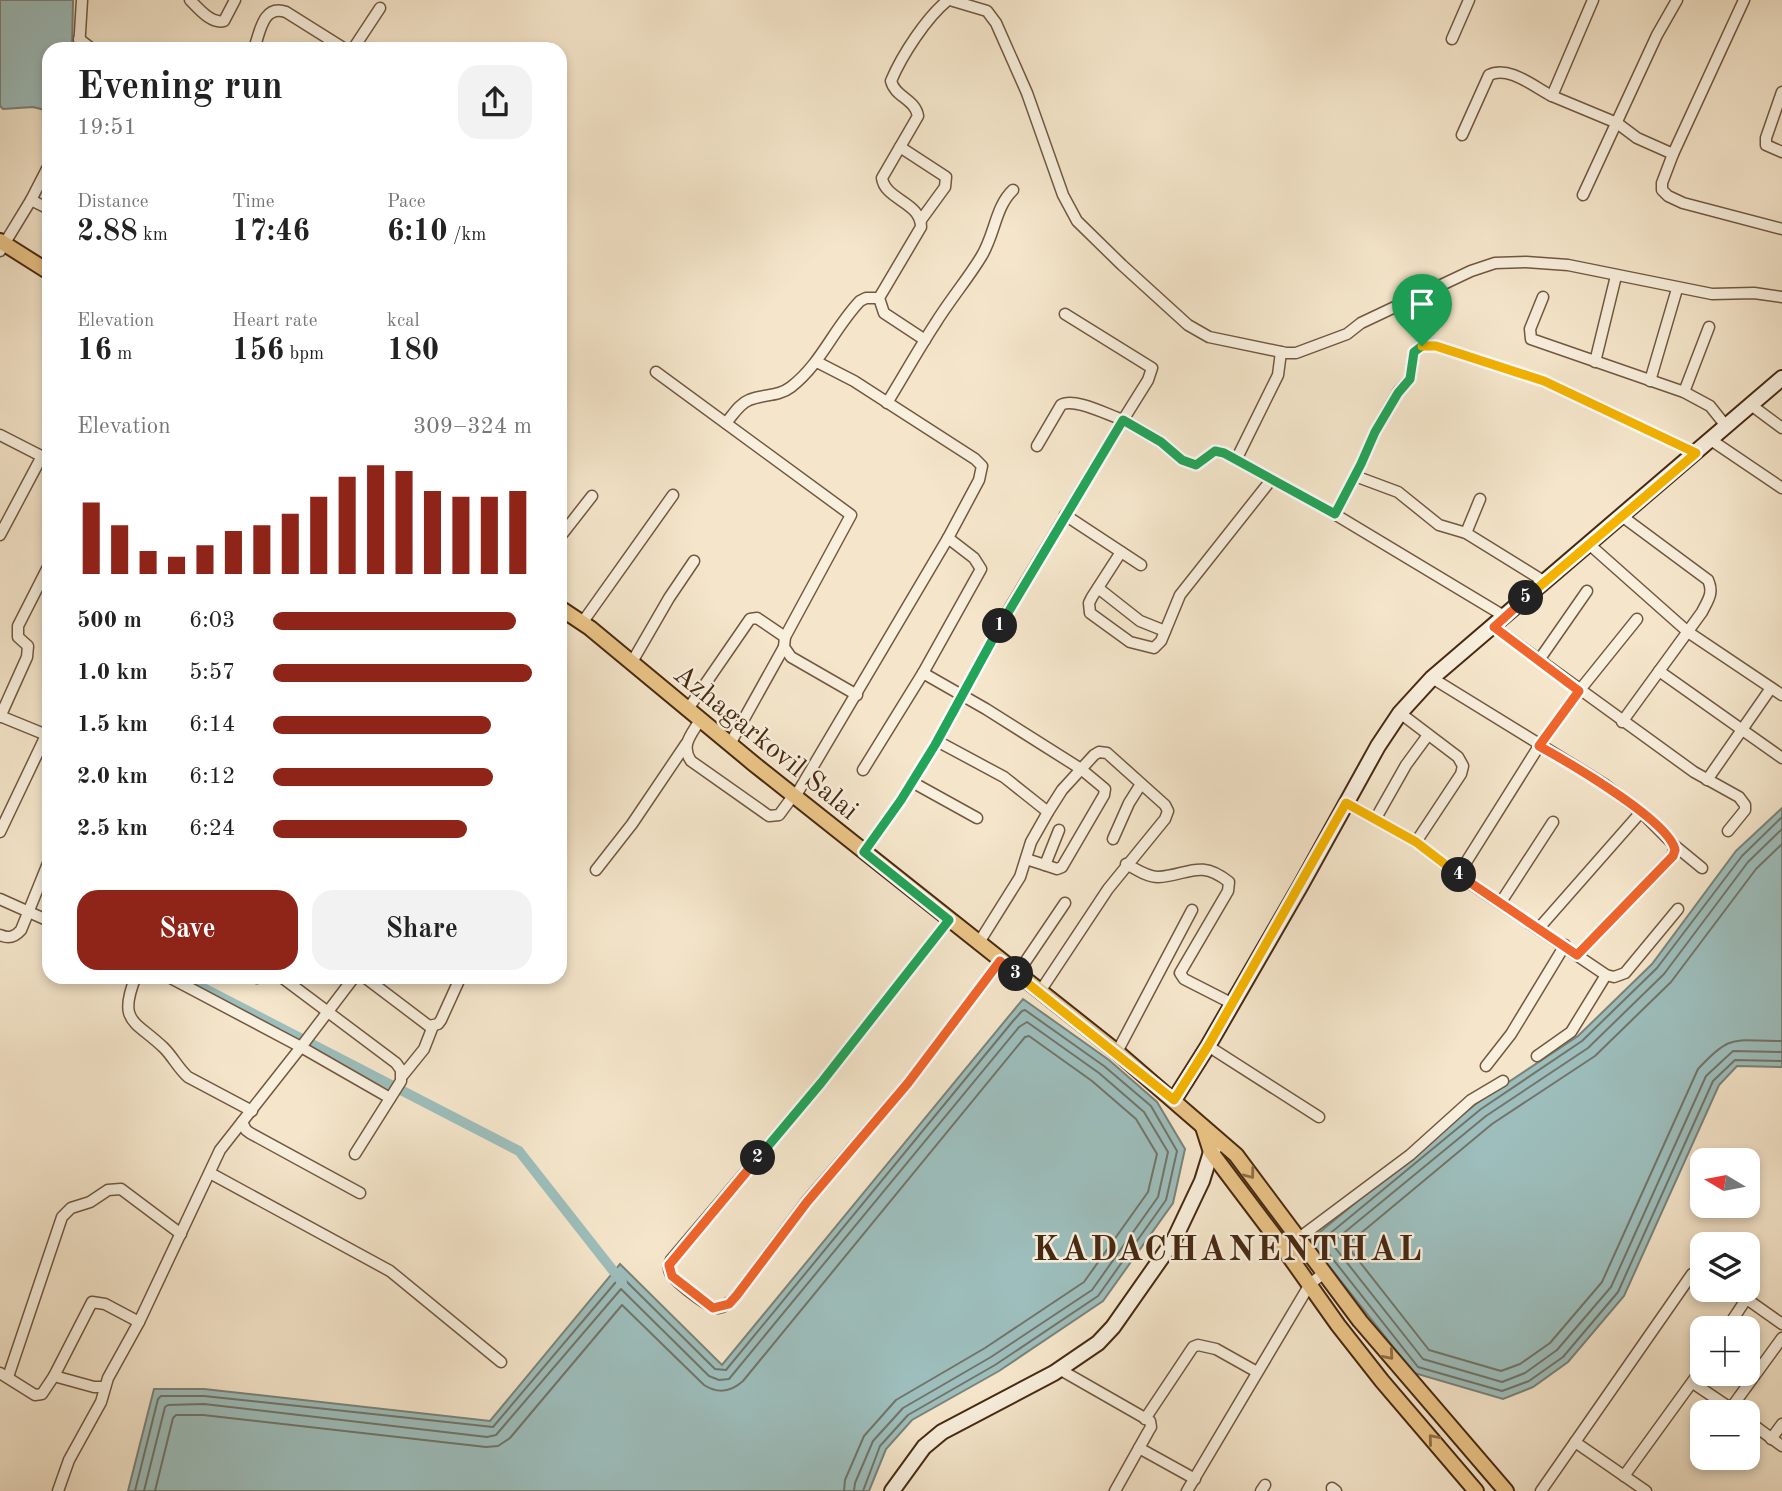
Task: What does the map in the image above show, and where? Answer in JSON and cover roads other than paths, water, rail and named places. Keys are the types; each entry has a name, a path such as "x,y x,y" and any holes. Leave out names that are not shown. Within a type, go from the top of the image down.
{"main road":[{"path":"1,245 42,268"},
{"path":"1174,1100 1233,1003 1399,713 1432,678 1782,378"},
{"name":"Azhagarkovil Salai","path":"567,612 632,662 794,797 1039,993 1117,1052 1202,1126 1338,1325 1476,1491"},
{"path":"892,1491 924,1447 942,1432 1059,1369 1098,1343 1131,1301 1183,1222 1215,1147"},
{"name":"Azhagarkovil Salai","path":"1215,1147 1236,1155 1360,1321 1506,1491"}],"street":[{"path":"79,42 82,0"},
{"path":"190,0 214,21 219,22 224,20 235,0"},
{"path":"926,340 884,313 879,298 921,227 921,220 916,212 882,183 883,173 915,122 918,110 895,91 891,81 933,14 949,0 987,11 996,23 1027,93 1063,195 1077,221 1188,325 1209,337 1281,352 1309,350 1347,334 1361,323 1471,271 1495,263 1568,265 1676,289 1712,294 1754,293 1782,297"},
{"path":"1452,39 1469,0"},
{"path":"1552,96 1593,0"},
{"path":"1583,195 1657,35 1677,0"},
{"path":"1744,0 1673,154 1662,190 1668,196 1719,214 1782,229"},
{"path":"358,42 380,8"},
{"path":"257,42 266,16 278,9 333,42"},
{"path":"1462,135 1489,75 1506,71 1552,96 1617,123 1637,138 1673,154"},
{"path":"1782,92 1766,145 1782,152"},
{"path":"900,147 946,177 945,187 921,220"},
{"path":"1,245 32,200 42,179"},
{"path":"887,403 982,255 1005,197 1013,190"},
{"path":"32,200 42,205"},
{"path":"1595,362 1616,276"},
{"path":"1650,381 1676,289"},
{"path":"1543,297 1530,329 1531,340 1684,392 1710,406 1726,426"},
{"path":"726,423 741,405 749,400 776,395 790,388 817,362 853,309 866,298 879,298"},
{"path":"864,852 937,741 1152,368 1065,314"},
{"path":"1684,392 1709,327"},
{"path":"1335,514 1375,432 1398,393 1410,379 1414,352 1428,345 1544,381 1696,453"},
{"path":"1236,460 1275,382 1281,352"},
{"path":"686,744 685,750 691,761 769,816 779,815 794,797 857,695 979,480 982,466 975,459 854,381 817,362"},
{"path":"656,372 851,515 730,744"},
{"path":"1037,446 1061,405 1066,402 1077,403 1123,420 1161,442 1189,463 1196,465 1215,451 1335,514 1499,621 1539,660 1579,691 1707,780 1739,797 1745,810 1728,831"},
{"path":"1751,405 1782,428"},
{"path":"0,435 42,456"},
{"path":"1711,440 1782,488"},
{"path":"0,535 42,463"},
{"path":"1355,476 1398,492 1438,525 1466,533 1545,582"},
{"path":"1121,552 1089,603 1090,613 1130,642 1154,648 1158,646 1180,595 1271,480"},
{"path":"582,622 608,590 673,495"},
{"path":"567,528 592,496"},
{"path":"1466,533 1480,499"},
{"path":"1065,515 1141,565"},
{"path":"1622,722 1688,632 1711,594 1712,587 1708,580 1623,517"},
{"path":"863,770 923,673 981,569 974,558 948,538"},
{"path":"1590,545 1688,632 1782,695"},
{"path":"632,662 668,598 694,561"},
{"path":"42,579 18,626 18,637 28,646 27,657 0,716 42,731"},
{"path":"1098,588 1140,621 1165,631"},
{"path":"1539,660 1587,591"},
{"path":"688,709 750,619 757,618 784,642 791,657 857,695"},
{"path":"1458,875 1539,746 1637,619"},
{"path":"1659,671 1782,758"},
{"path":"923,673 1081,769 1103,786 1105,792 1062,867 1058,869 1026,859"},
{"path":"1432,678 1539,746 1593,776 1641,812 1702,868"},
{"path":"1707,780 1772,688"},
{"path":"1399,713 1458,757 1463,766 1461,774 1416,842"},
{"path":"596,870 632,824 700,720"},
{"path":"1376,818 1406,765 1428,734"},
{"path":"937,741 1004,777 1048,812"},
{"path":"0,832 42,745"},
{"path":"978,944 1020,877 1031,842 1062,790 1094,755 1104,752 1165,805 1168,811 1165,819 1126,864 1039,993"},
{"path":"912,782 977,818"},
{"path":"1113,839 1141,784"},
{"path":"1346,803 1416,842 1458,875 1502,902 1606,975 1614,977 1625,973 1678,909"},
{"path":"1539,928 1641,812"},
{"path":"1502,902 1553,822"},
{"path":"1045,864 1059,830"},
{"path":"1577,955 1673,856 1674,845"},
{"path":"1126,864 1160,877 1198,868 1208,870 1229,882 1228,891 1180,973 1184,979 1233,1003"},
{"path":"0,935 16,936 21,930 42,878"},
{"path":"0,899 30,908 42,916"},
{"path":"1017,974 1065,903"},
{"path":"1117,1052 1192,911"},
{"path":"949,920 821,1083 671,1260 669,1265 672,1276 706,1304 720,1308 729,1304 737,1295 800,1211 908,1083 1000,961"},
{"path":"1486,1066 1511,1034 1565,945"},
{"path":"1537,1056 1571,1032 1606,975"},
{"path":"133,984 127,1010 132,1020 166,1049 188,1077 252,1111"},
{"path":"184,984 304,1042 392,1095"},
{"path":"291,984 396,1063 402,1078"},
{"path":"58,1491 69,1460 97,1409 105,1387 225,1141 252,1111 349,984"},
{"path":"374,984 425,1023 433,1026"},
{"path":"355,1154 402,1078 424,1049 433,1026 440,1020 455,984"},
{"path":"1208,1046 1319,1117"},
{"path":"1299,1238 1410,1155 1471,1100 1503,1081"},
{"path":"243,1122 250,1133 360,1194"},
{"path":"210,1173 390,1271 501,1362"},
{"path":"139,1322 105,1304 92,1302 45,1391 35,1395 4,1375 66,1211 89,1202 108,1190 121,1189 181,1234"},
{"path":"1186,1491 1310,1284 1324,1273"},
{"path":"1541,1491 1690,1277"},
{"path":"1752,1302 1782,1324"},
{"path":"1741,1400 1782,1338"},
{"path":"1145,1419 1193,1347 1198,1345 1216,1349 1257,1372"},
{"path":"1059,1369 1150,1422 1151,1427 1115,1491"},
{"path":"54,1376 94,1387 105,1387"},
{"path":"1624,1476 1691,1386"},
{"path":"1698,1386 1719,1400"},
{"path":"1771,1438 1782,1424"},
{"path":"1760,1430 1782,1446"},
{"path":"1575,1442 1646,1491"},
{"path":"1139,1448 1195,1479"}],"water":[{"path":"0,0 73,0 72,42 42,42 42,109 33,107 3,109 0,106"},
{"path":"1782,808 1782,1067 1737,1066 1719,1085 1624,1296 1568,1362 1533,1387 1503,1399 1414,1373 1309,1241 1477,1103 1578,1036 1652,964 1736,851"},
{"path":"1023,999 1109,1060 1157,1102 1185,1149 1173,1203 1103,1301 999,1371 912,1420 886,1449 869,1491 128,1491 154,1389 204,1389 490,1421 620,1264 722,1365"}],"waterway":[{"path":"195,984 519,1151 622,1282"}],"district":[{"name":"KADACHANENTHAL","path":"1228,1248"}]}
